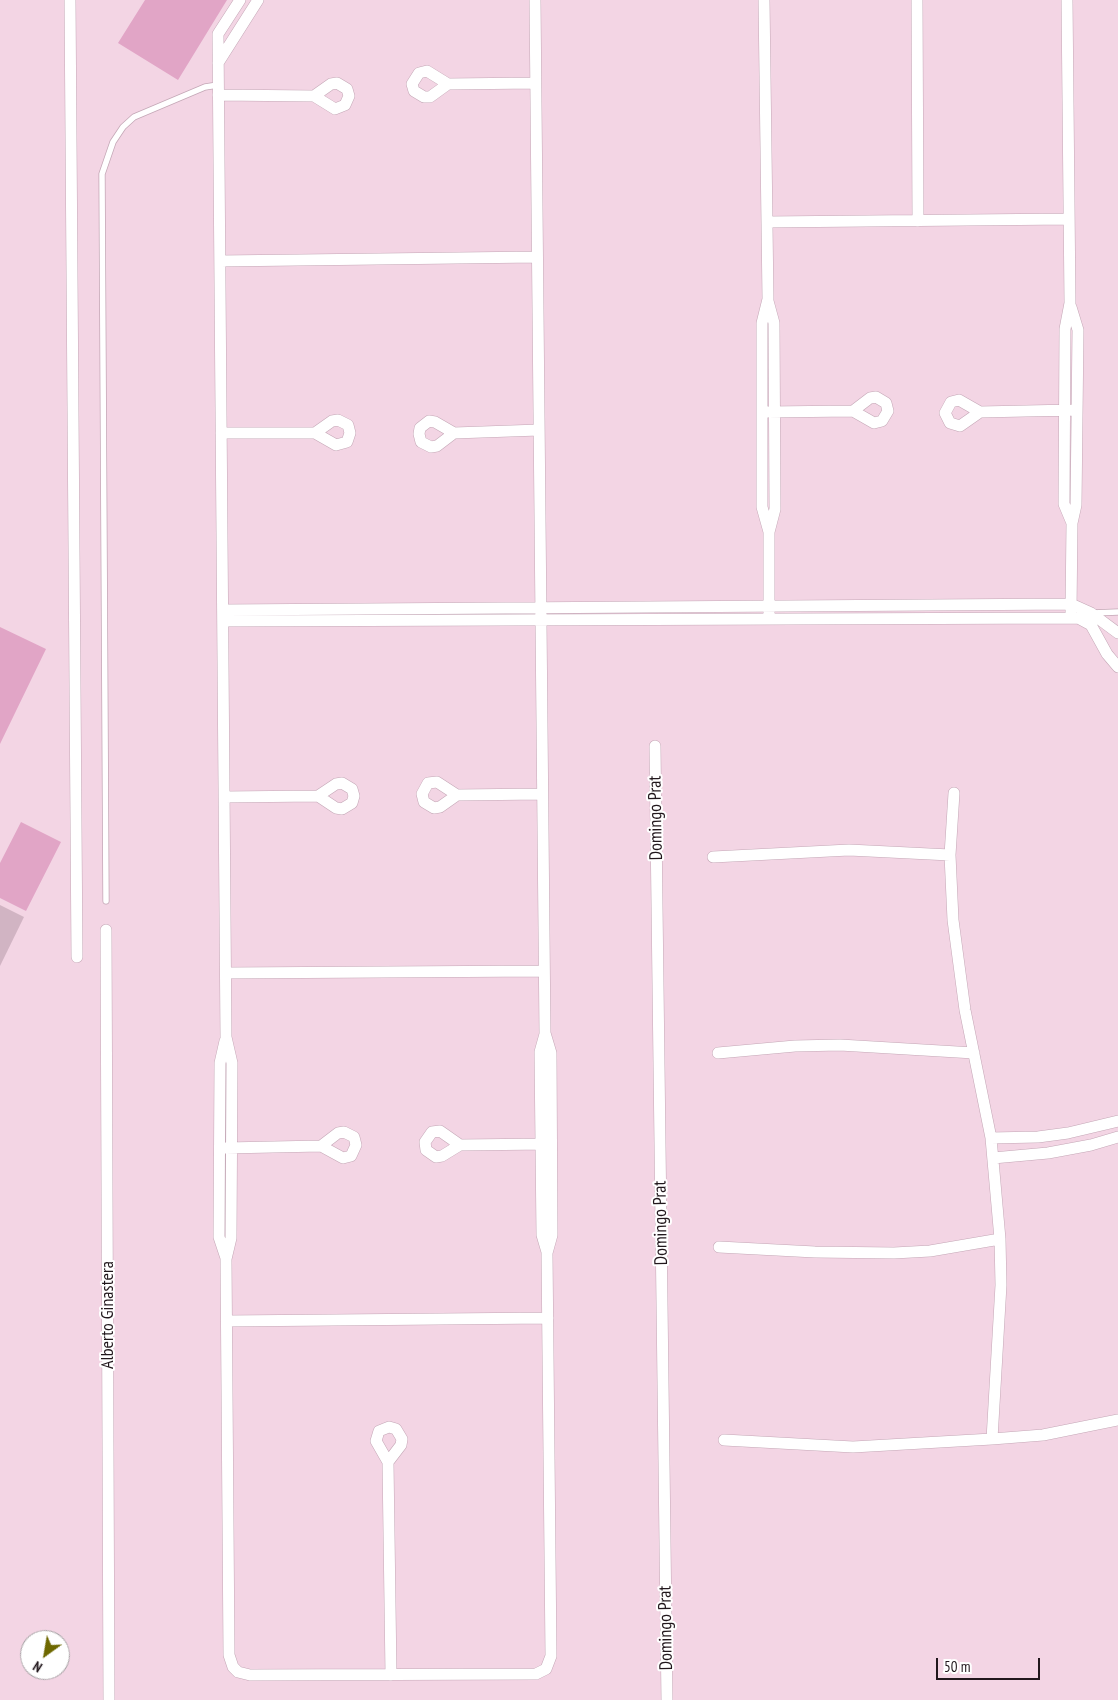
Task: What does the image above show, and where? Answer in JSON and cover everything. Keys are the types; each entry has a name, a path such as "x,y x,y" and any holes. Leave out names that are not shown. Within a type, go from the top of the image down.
{"street":[{"path":"70,0 77,957"},
{"path":"240,0 218,34 218,90 226,1037 232,1063 231,1238 226,1259 229,1655 233,1667 242,1674 250,1675 536,1674 546,1669 551,1656 547,1253 542,1235 546,1144 540,1052 545,1033 535,0"},
{"path":"218,63 258,0"},
{"path":"764,0 768,300 774,323 774,508 769,532 769,618"},
{"path":"917,0 918,221"},
{"path":"1067,0 1070,302 1065,329 1064,504 1072,522"},
{"path":"448,84 535,83"},
{"path":"218,90 314,96"},
{"path":"767,222 1069,219"},
{"path":"220,261 537,257"},
{"path":"768,300 762,323 762,507 769,532"},
{"path":"1070,302 1078,330 1076,505 1072,522 1071,618"},
{"path":"762,412 853,410"},
{"path":"980,412 1077,410"},
{"path":"454,433 539,430"},
{"path":"221,433 315,433"},
{"path":"540,614 769,606 1072,604 1088,617 1118,633"},
{"path":"223,615 540,614 769,618 1088,617"},
{"path":"1088,617 1107,654 1118,666"},
{"name":"Domingo Prat","path":"655,746 667,1700"},
{"path":"954,793 950,854 953,920 958,964 993,1158 1000,1239 1001,1285 992,1438"},
{"path":"457,795 542,794"},
{"path":"224,796 318,796"},
{"path":"714,857 850,850 950,854"},
{"name":"Alberto Ginastera","path":"106,930 109,1700"},
{"path":"226,973 544,971"},
{"path":"226,1037 220,1063 218,1237 226,1259"},
{"path":"718,1053 795,1046 840,1045 974,1053"},
{"path":"990,1138 1038,1137 1068,1133 1118,1121"},
{"path":"993,1158 1048,1153 1091,1145 1118,1137"},
{"path":"460,1146 546,1144"},
{"path":"219,1148 321,1146"},
{"path":"719,1248 894,1253 930,1251 1000,1239"},
{"path":"227,1321 548,1318"},
{"path":"724,1440 853,1447 1043,1435 1118,1420"},
{"path":"388,1462 391,1675"}],"lane":[{"path":"106,901 102,174 113,142 123,127 134,117 206,87 218,90"},
{"path":"1088,617 1118,612"}],"shaded area":[{"path":"145,0 227,0 178,80 118,43"},
{"path":"0,627 46,649 0,744"},
{"path":"21,822 61,842 26,911 0,898 0,863"}],"building":[{"path":"0,905 24,917 0,966"}]}
